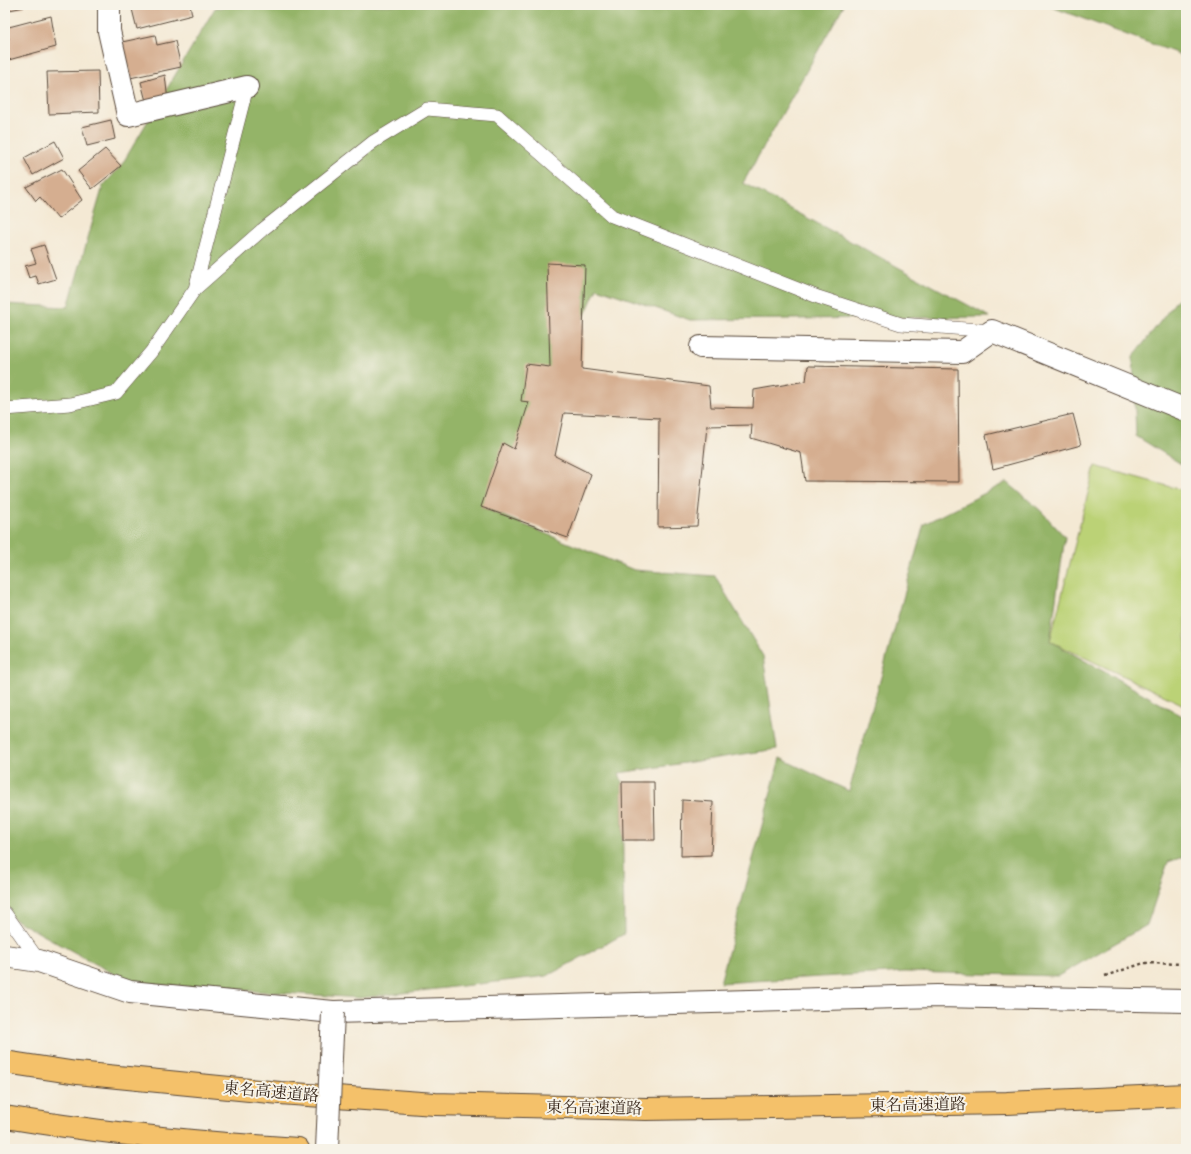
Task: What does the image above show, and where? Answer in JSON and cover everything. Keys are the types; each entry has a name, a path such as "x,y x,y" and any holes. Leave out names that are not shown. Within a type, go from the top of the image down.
{"highway":[{"name":"東名高速道路","path":"5,1062 77,1073 280,1093 435,1104 646,1109 1008,1104 1186,1095"},
{"path":"5,1117 77,1128 238,1145 298,1149"}],"street":[{"path":"109,5 109,31 128,116 247,87"},
{"path":"701,347 962,352 992,331 1186,410"},
{"path":"5,956 39,961 130,992 333,1012 937,996 1186,1001"},
{"path":"327,1149 333,1012"}],"lane":[{"path":"195,288 247,87"},
{"path":"5,409 70,404 116,392 151,352 195,288 262,230 373,142 428,109 497,115 612,216 818,297 901,324 992,331"},
{"path":"5,914 39,961"}],"green space":[{"path":"246,5 844,5 743,183 990,317 690,320 597,288 562,366 481,507 634,570 715,576 763,656 777,749 619,773 622,782 624,934 547,976 360,998 130,983 7,915 5,916 5,304 68,307 103,186 121,166 215,8"},
{"path":"1046,5 1186,5 1186,63 1179,54"},
{"path":"1186,288 1186,467 1136,436 1133,357"},
{"path":"1095,466 1186,491 1186,706 1050,641"},
{"path":"1007,482 1040,510 1065,537 1050,641 1186,718 1186,856 1168,862 1147,925 1058,976 905,972 720,983 780,758 849,791 924,524"}],"building":[{"path":"5,5 24,5 24,7 5,11"},
{"path":"131,5 190,5 192,15 137,29"},
{"path":"51,16 56,47 5,61 5,41 9,39 5,28"},
{"path":"155,35 157,45 175,41 181,67 130,78 122,42"},
{"path":"98,71 99,112 49,114 47,72"},
{"path":"165,75 168,101 147,105 141,82"},
{"path":"111,120 115,139 87,146 82,127"},
{"path":"55,141 64,158 33,175 24,158"},
{"path":"105,149 121,166 92,189 78,171"},
{"path":"62,169 82,200 58,219 40,197 36,201 26,187"},
{"path":"44,245 56,279 39,284 36,276 29,278 25,266 36,263 31,249"},
{"path":"547,263 585,265 582,369 709,386 711,407 753,408 754,390 806,381 808,366 958,369 959,482 805,481 801,453 751,438 752,425 707,426 697,526 658,527 659,418 564,413 555,456 591,474 568,538 481,507 503,443 514,449 529,402 521,401 526,364 550,367"},
{"path":"1073,414 1081,445 993,469 986,435"},
{"path":"622,782 654,782 655,840 623,840"},
{"path":"682,800 713,802 711,855 681,856"}]}
